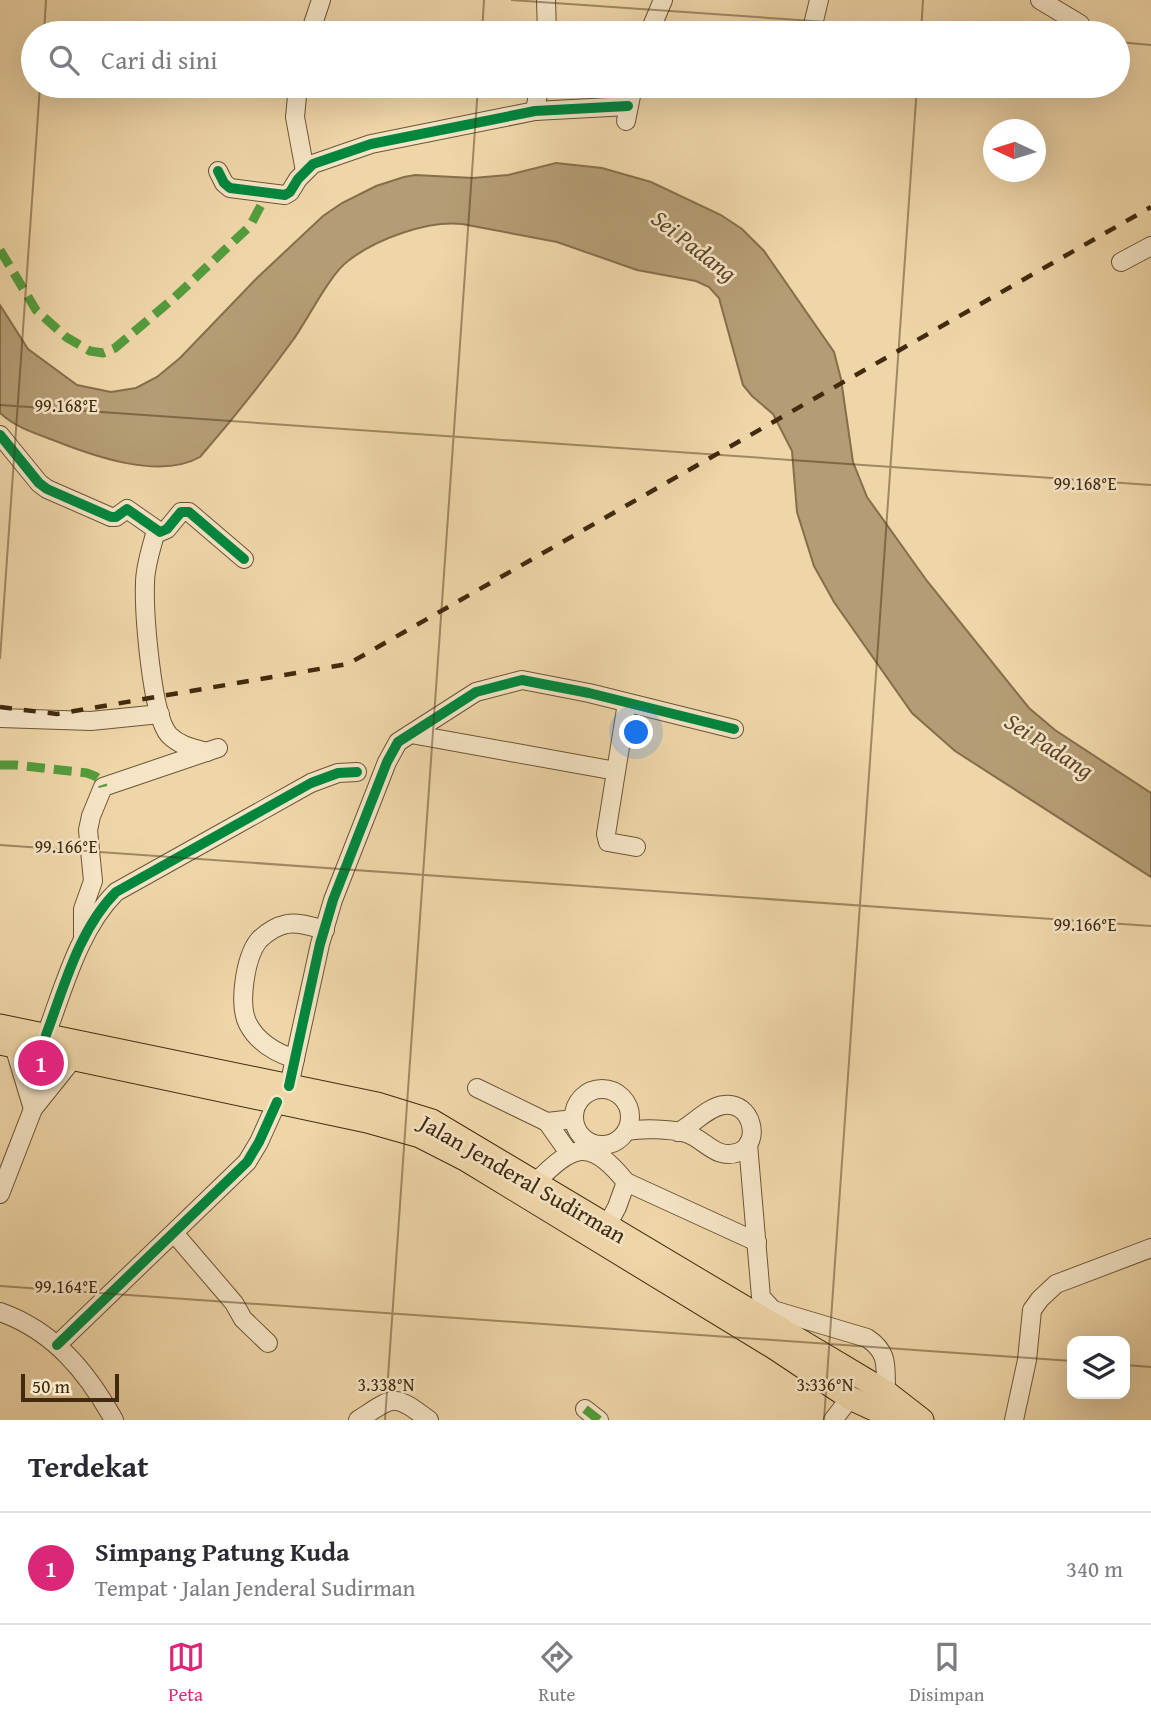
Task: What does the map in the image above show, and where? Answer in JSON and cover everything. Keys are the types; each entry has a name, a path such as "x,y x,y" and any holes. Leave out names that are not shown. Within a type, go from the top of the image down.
{"main road":[{"name":"Jalan Jenderal Sudirman","path":"8,1036 46,1035 75,1050"},
{"name":"Jalan Jenderal Sudirman","path":"8,1036 283,1094 377,1104 432,1121 535,1183 603,1233 850,1398 898,1420"},
{"name":"Jalan Jenderal Sudirman","path":"283,1094 420,1136 466,1159 886,1392 922,1420"}],"street":[{"path":"314,21 321,0"},
{"path":"546,0 547,21"},
{"path":"654,21 663,0"},
{"path":"814,21 819,0"},
{"path":"1040,0 1075,21"},
{"path":"297,98 295,117 305,171"},
{"path":"535,111 537,98"},
{"path":"218,171 230,188 285,195 313,164 371,144 535,111 626,114 630,98"},
{"path":"1121,262 1151,246"},
{"path":"0,435 47,489 111,517 116,517 127,509 156,530 164,532 181,512 189,512 244,559"},
{"path":"83,943 83,909 93,881 88,830 103,787 213,750 182,746 167,733 160,714 151,670 145,581 156,530"},
{"path":"57,1345 247,1162 259,1142 283,1094 295,1059 324,930 337,888 387,762 398,743 476,692 522,680 589,693 734,729"},
{"path":"627,703 606,834 608,842 636,848"},
{"path":"0,718 91,721 160,714"},
{"path":"411,734 616,771"},
{"path":"46,1035 83,943 102,906 116,892 311,783 338,773 357,772"},
{"path":"295,1059 276,1053 248,1024 243,1005 245,979 254,948 261,938 272,930 288,924 302,924 324,930"},
{"path":"8,1036 33,1109"},
{"path":"0,1194 33,1109 75,1050"},
{"path":"477,1087 547,1122 569,1153"},
{"path":"535,1183 569,1153 600,1149 618,1140 627,1131 631,1121 630,1110 626,1101 609,1088 598,1088 580,1099 574,1119 576,1128 600,1149 626,1182 757,1242"},
{"path":"627,1131 678,1132 693,1136 705,1147 718,1153 741,1152 748,1144 752,1132 751,1119 743,1110 724,1105 678,1132"},
{"path":"547,1122 574,1119"},
{"path":"748,1144 761,1297 773,1310 867,1338 880,1346 886,1360 886,1392"},
{"path":"603,1233 626,1182"},
{"path":"174,1233 234,1303 243,1319 268,1343"},
{"path":"1014,1420 1027,1360 1032,1310 1040,1299 1056,1284 1151,1248"},
{"path":"0,1312 44,1334 71,1357 95,1387 114,1420"},
{"path":"834,1420 850,1398"},
{"path":"358,1420 382,1404 404,1401 429,1420"}],"water":[{"name":"Sei Padang","path":"556,163 602,168 651,182 721,215 742,229 764,251 834,352 841,379 853,462 867,497 927,581 1029,708 1055,730 1151,793 1151,877 955,751 912,713 834,602 814,566 797,512 792,451 773,414 743,385 719,298 709,287 696,281 637,270 557,242 462,224 418,228 373,245 341,267 282,355 200,457 184,464 166,466 127,463 87,453 32,432 0,413 0,305 28,349 77,385 111,392 136,388 157,377 180,358 257,278 323,216 342,203 376,186 404,177 415,175 473,178 508,175"}],"railway":[{"path":"0,707 57,714 348,664 1151,207"}],"marked path":[{"path":"0,250 36,310 66,337 90,351 103,353 115,348 174,298 250,226 267,194"},
{"path":"0,765 87,773 98,778 103,787"},
{"path":"585,1409 599,1420"}],"cycle path":[{"path":"218,171 230,188 285,195 313,164 371,144 535,111 628,106"},
{"path":"0,435 47,489 111,517 116,517 127,509 160,532 167,529 181,512 189,512 244,559"},
{"path":"289,1086 320,944 333,900 387,762 398,742 476,692 522,680 589,693 734,729"},
{"path":"46,1035 82,941 103,907 116,892 311,783 338,773 357,772"},
{"path":"57,1345 247,1162 277,1102"}],"place":[{"name":"Simpang Patung Kuda","path":"41,1063"}]}
